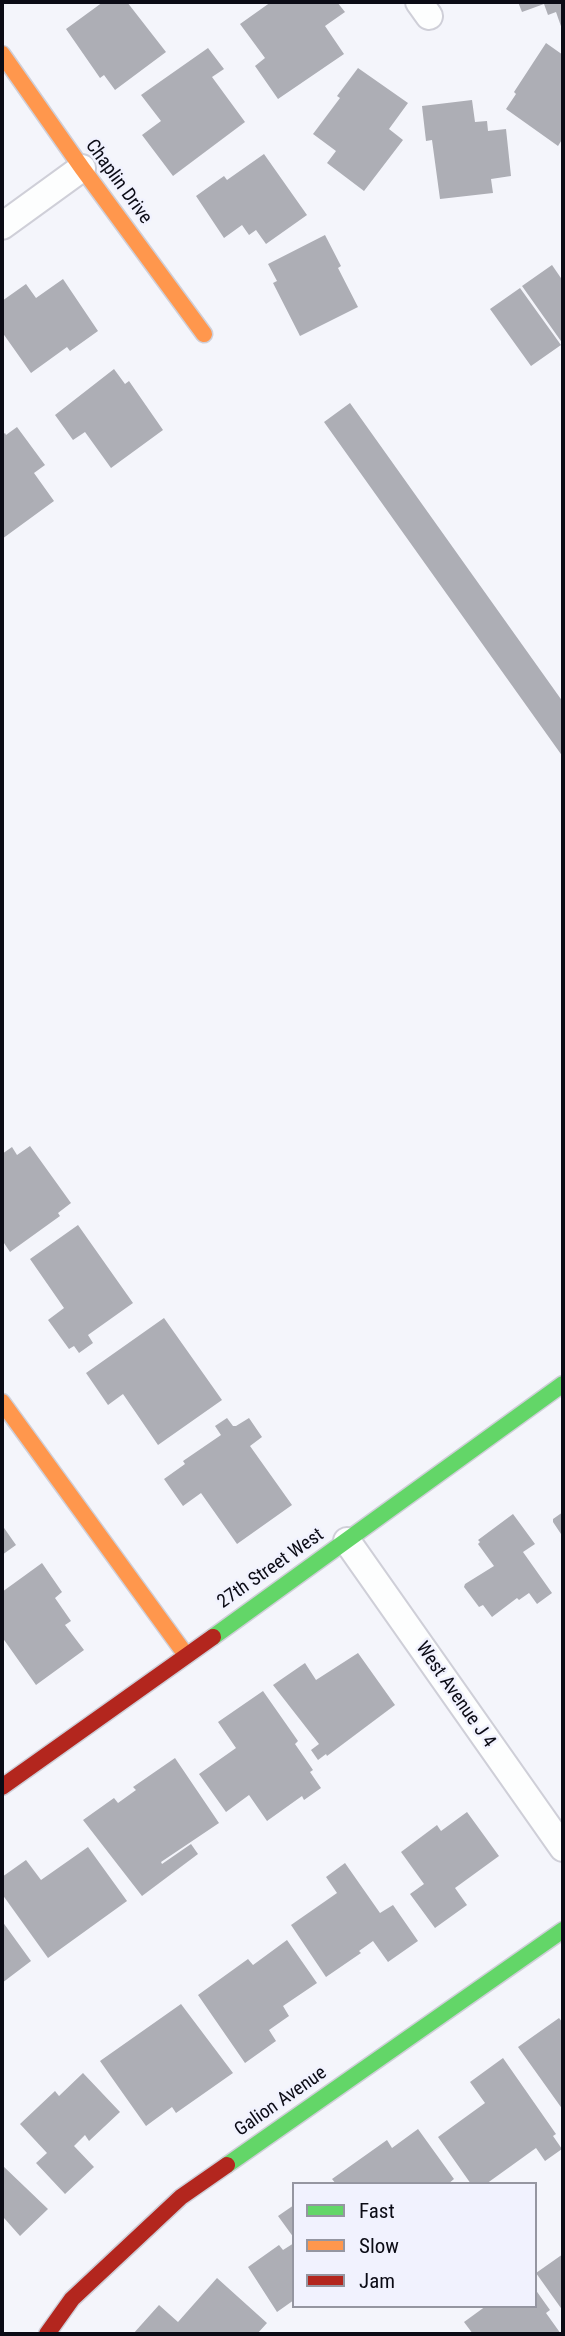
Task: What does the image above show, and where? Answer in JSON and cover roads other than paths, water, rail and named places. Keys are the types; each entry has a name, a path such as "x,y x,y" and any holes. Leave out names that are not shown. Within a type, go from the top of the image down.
{"street":[{"name":"Chaplin Drive","path":"2,54 204,334"},
{"path":"2,226 82,168"},
{"name":"27th Street West","path":"2,1787 563,1384"},
{"path":"2,1402 186,1655"},
{"name":"West Avenue J 4","path":"347,1541 563,1848"},
{"name":"Galion Avenue","path":"47,2334 72,2299 181,2197 563,1930"}]}
